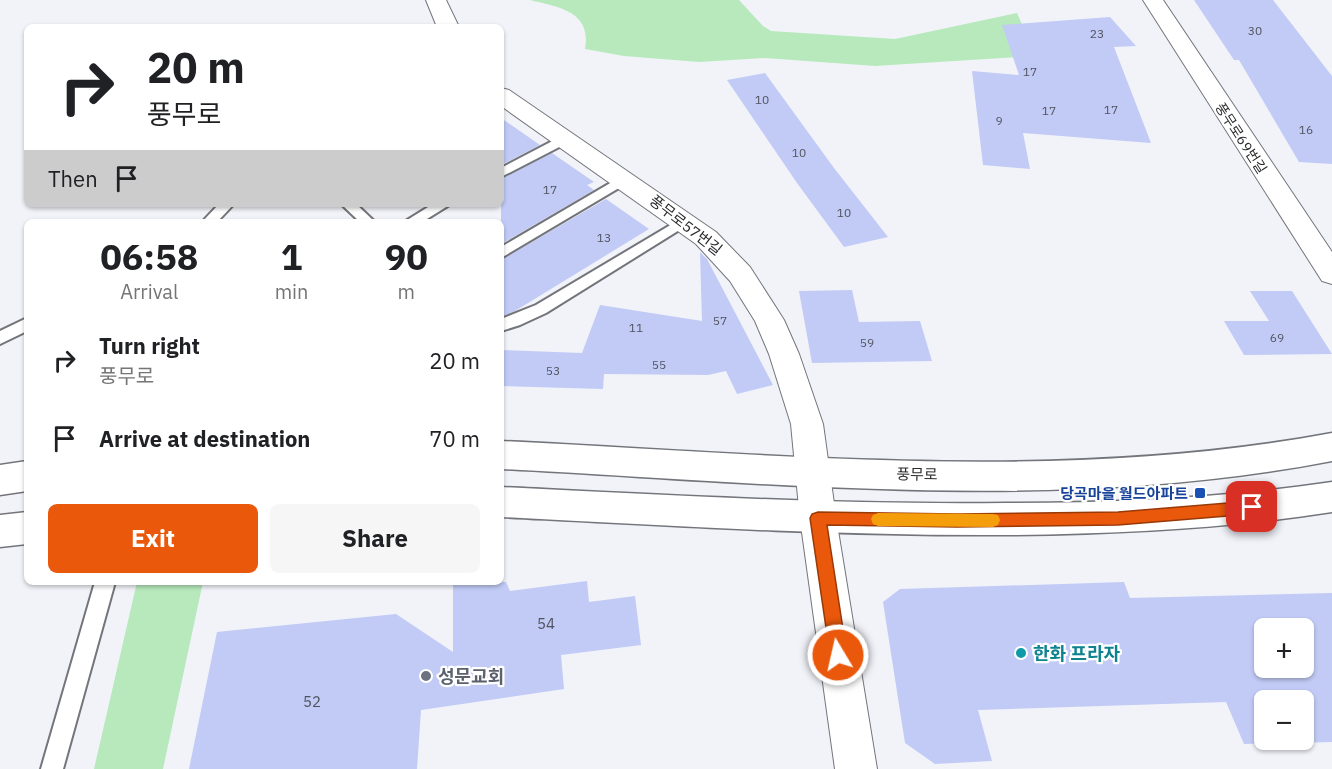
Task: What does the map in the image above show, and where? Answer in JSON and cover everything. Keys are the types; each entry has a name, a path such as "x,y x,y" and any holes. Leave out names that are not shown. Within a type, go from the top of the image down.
{"street":[{"path":"436,0 447,24"},
{"name":"풍무로69번길","path":"1153,0 1332,274"},
{"name":"풍무로57번길","path":"505,103 624,179 684,221 723,253 750,288 769,320 798,393 807,424 818,518 856,769"},
{"name":"풍무로","path":"504,455 813,472 1069,475 1252,461 1332,447"},
{"path":"0,480 24,476"},
{"path":"504,502 818,518 957,521 1118,518 1230,510 1332,497"},
{"path":"0,531 24,528"}],"lane":[{"path":"504,171 564,139"},
{"path":"504,251 624,179"},
{"path":"212,219 224,207"},
{"path":"351,207 365,219"},
{"path":"416,219 438,207"},
{"path":"504,324 541,309 684,221"},
{"path":"0,338 24,326"},
{"path":"52,769 104,585"}],"green space":[{"path":"530,0 739,0 763,26 771,31 895,39 1017,13 1036,56 875,66 765,58 699,62 624,56 585,49 586,36 578,19 562,9"},
{"path":"136,585 202,585 163,769 94,769"}],"building":[{"path":"1194,0 1273,0 1332,76 1332,164 1299,162 1239,60 1234,60"},
{"path":"1110,17 1136,46 1114,47 1151,143 1023,133 1030,169 983,165 972,71 1019,75 1002,25"},
{"path":"765,73 834,168 888,237 844,247 727,80"},
{"path":"504,120 540,145 504,163"},
{"path":"552,153 594,182 587,185 594,190 504,242 504,219 501,219 501,207 504,207 504,177"},
{"path":"606,199 649,229 504,316 504,258"},
{"path":"700,252 707,259 773,385 737,394 726,371 708,375 604,374 603,389 504,386 504,350 582,353 600,305 702,321"},
{"path":"852,290 859,322 920,321 932,361 812,363 799,291"},
{"path":"1250,291 1292,291 1332,354 1244,355 1224,321 1269,321"},
{"path":"587,581 589,602 635,596 641,645 561,655 564,689 421,710 417,769 189,769 217,632 396,614 453,652 453,585 504,585 506,582 510,591"},
{"name":"한화 프라자","path":"1124,582 1130,598 1332,593 1332,742 1314,742 1314,690 1254,690 1254,744 1244,744 1226,702 978,710 992,761 935,764 905,743 883,602 900,589"}],"slow traffic":[{"path":"878,519 993,520"}],"place":[{"name":"당곡마을 월드아파트","path":"1200,493"},
{"name":"한화 프라자","path":"1021,653"},
{"name":"성문교회","path":"426,676"}],"route":[{"path":"838,655 818,518 957,521 1118,518 1252,507"}]}
